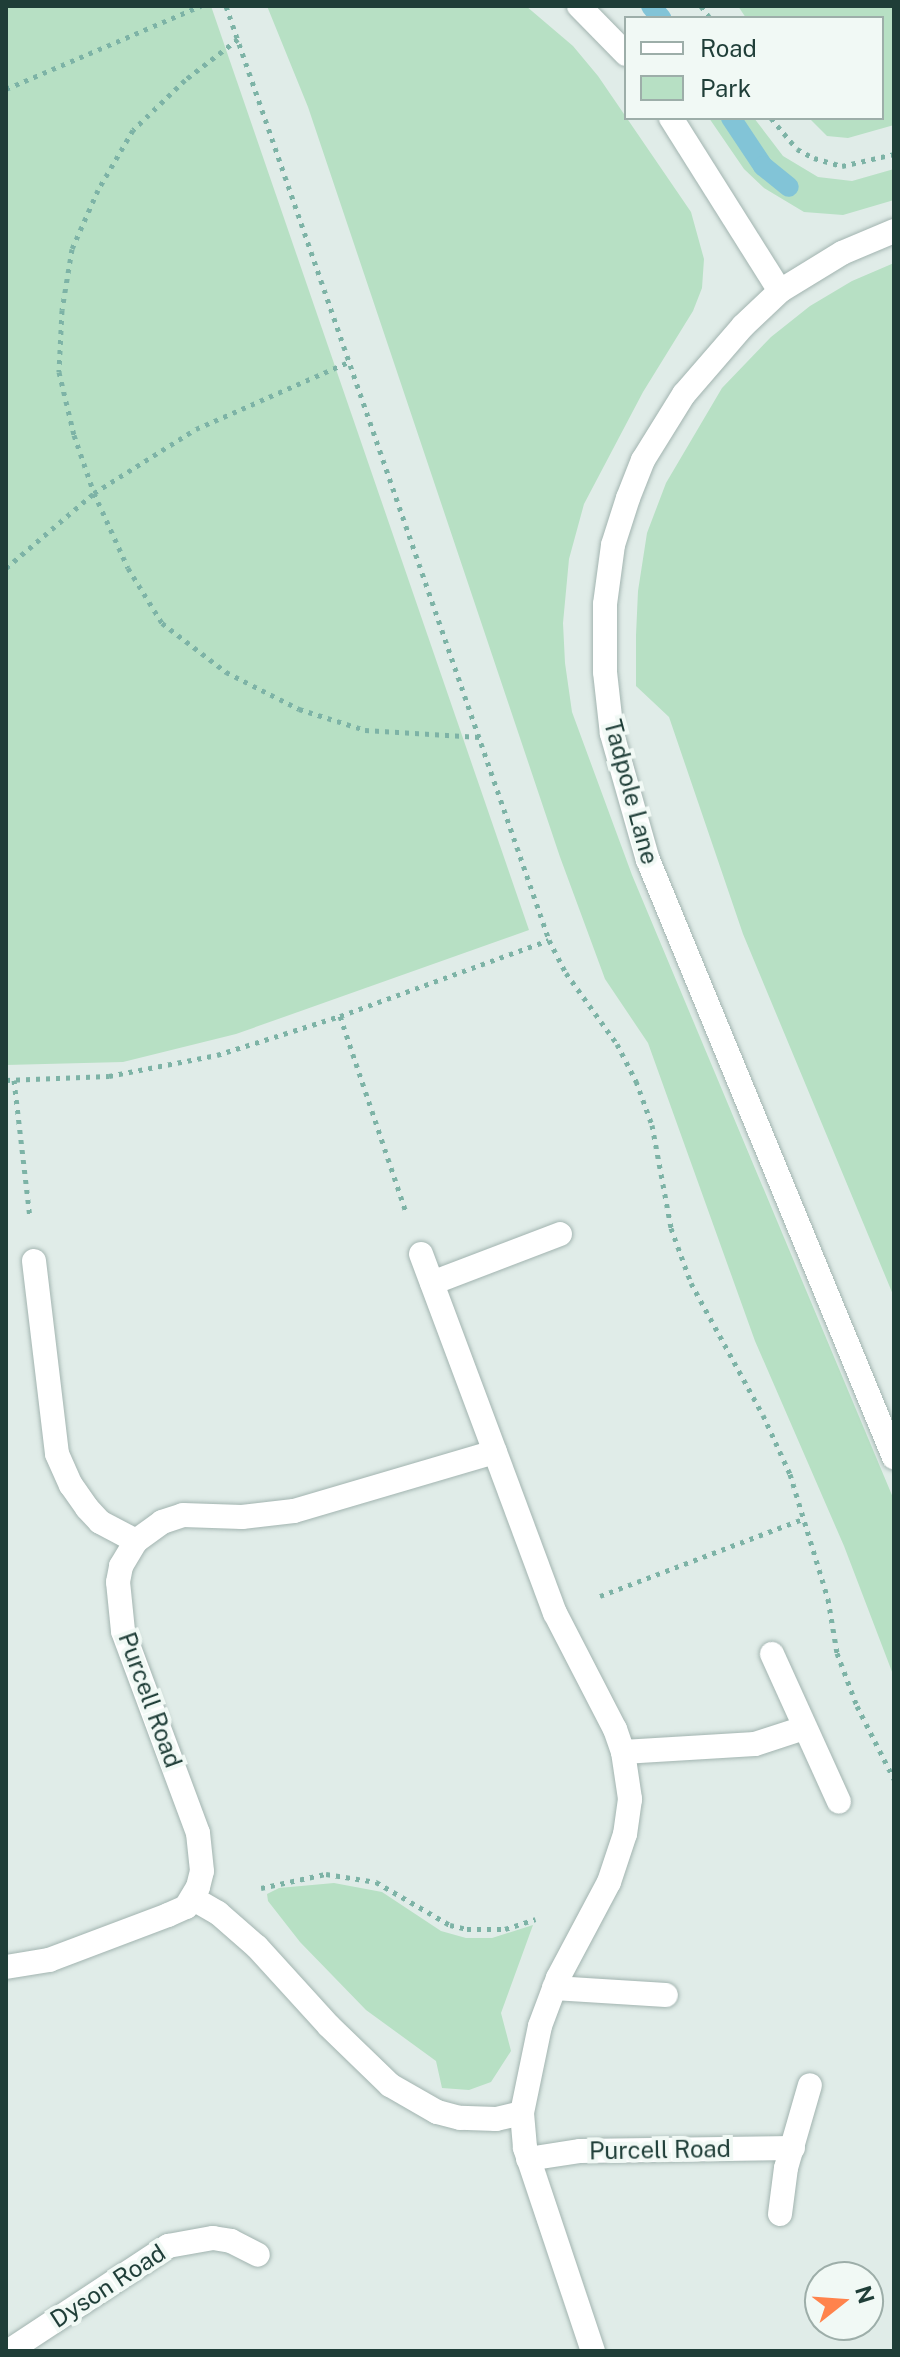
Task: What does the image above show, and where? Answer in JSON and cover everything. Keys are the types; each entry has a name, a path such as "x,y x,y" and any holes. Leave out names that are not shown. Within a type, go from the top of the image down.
{"street":[{"path":"579,6 624,52"},
{"path":"672,120 780,291"},
{"name":"Tadpole Lane","path":"894,231 842,253 780,291 709,363 684,394 643,460 613,545 605,604 605,672 612,734 648,860 894,1457"},
{"path":"432,1283 560,1234"},
{"path":"421,1254 555,1613 623,1752 630,1799 625,1834 609,1882 554,1988 534,2050 522,2113 528,2159 593,2351"},
{"path":"34,1261 57,1454 71,1485 87,1508 100,1522 136,1541 162,1522 183,1515 242,1517 294,1511 495,1452"},
{"name":"Purcell Road","path":"136,1541 121,1566 118,1582 123,1631 198,1833 202,1871 194,1899"},
{"path":"772,1654 839,1802"},
{"path":"623,1752 755,1744 804,1728"},
{"path":"6,1967 49,1960 168,1915 194,1899 257,1947 329,2026 390,2085 437,2112 460,2118 496,2119 522,2113"},
{"path":"554,1988 666,1995"},
{"path":"780,2214 810,2085"},
{"name":"Purcell Road","path":"528,2159 580,2151 793,2148"},
{"name":"Dyson Road","path":"9,2351 168,2246 213,2238 231,2241 258,2255"}],"path":[{"path":"6,89 201,6"},
{"path":"226,6 549,940 566,973 617,1044 636,1081 652,1125 671,1228 691,1283 763,1415 790,1474 828,1599 837,1653 857,1706 894,1779"},
{"path":"238,39 185,80 133,130 98,190 72,249 62,310 59,372 74,435 94,493 128,568 162,623 226,672 299,709 365,730 480,737"},
{"path":"773,120 797,149 842,166 894,154"},
{"path":"6,568 94,493 196,429 351,361"},
{"path":"6,1080 109,1076 217,1055 340,1016 549,940"},
{"path":"340,1016 421,1254"},
{"path":"14,1080 34,1261"},
{"path":"555,1613 805,1518"},
{"path":"224,1920 260,1888 326,1874 376,1882 459,1927 505,1929 538,1918 577,1940"}],"green space":[{"path":"6,6 211,6 529,930 236,1034 123,1062 6,1065"},
{"path":"267,6 526,6 573,46 598,76 624,114 624,120 628,120 691,212 704,259 702,288 693,311 643,392 584,504 569,559 563,623 565,663 572,712 632,875 894,1500 894,1677 844,1546 755,1341 648,1043 605,979 560,857 308,107"},
{"path":"738,6 894,6 894,125 848,138 827,136 811,120 884,120 884,16 745,16"},
{"path":"710,120 756,120 783,156 818,177 852,181 894,169 894,200 843,215 804,212 764,188 744,169"},
{"path":"894,263 894,1297 743,934 669,717 636,686 636,635 638,591 647,533 666,483 722,388 771,337 810,306 852,281"},
{"path":"334,1883 382,1892 441,1931 466,1938 492,1938 533,1925 501,2013 511,2051 491,2082 469,2090 442,2088 436,2061 366,2010 300,1942 268,1901 267,1894 279,1888"}],"waterway":[{"path":"651,6 659,16"},
{"path":"732,120 763,166 789,187"}]}
